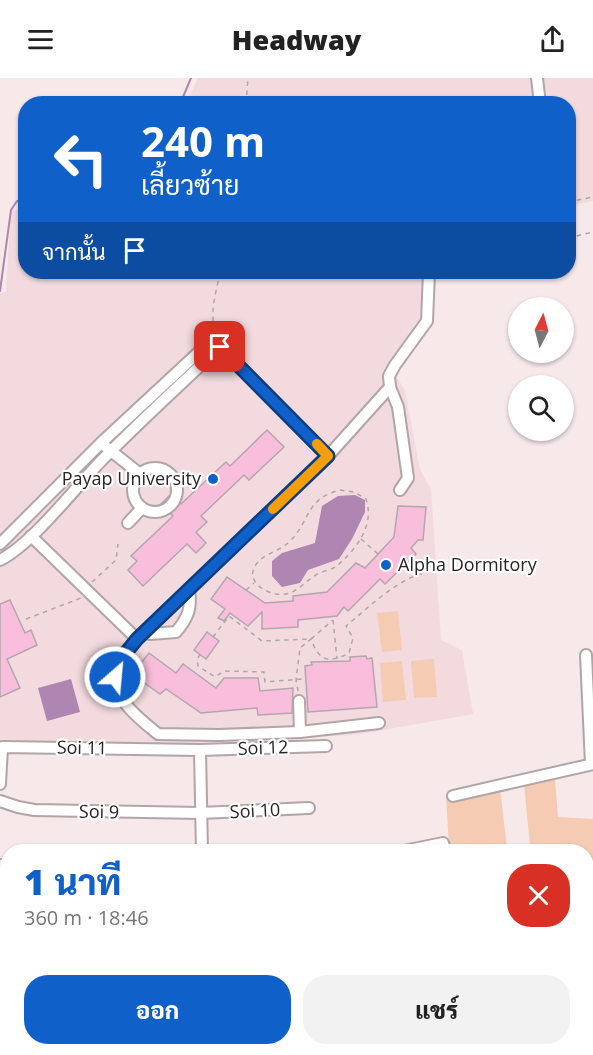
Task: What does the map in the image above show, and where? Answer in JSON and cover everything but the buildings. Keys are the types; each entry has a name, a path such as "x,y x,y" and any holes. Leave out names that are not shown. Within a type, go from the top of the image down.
{"street":[{"path":"537,78 539,96"},
{"path":"400,490 408,478 398,407 390,387 389,376 394,365 427,321 429,279"},
{"path":"0,544 101,443 216,343"},
{"path":"0,560 31,536 216,343"},
{"path":"216,343 328,456"},
{"path":"379,723 300,732 158,735 130,711 120,697 115,677 120,660 141,636 328,456 390,387"},
{"path":"101,443 141,474"},
{"path":"162,469 174,478 177,493 175,500 164,510 149,512 142,508 134,498 133,491 141,474 147,470 162,469"},
{"path":"128,522 142,508"},
{"path":"31,536 87,590 141,636"},
{"path":"141,636 176,632 186,620 189,589"},
{"path":"453,796 592,764 586,655"},
{"path":"299,701 300,732"},
{"name":"Soi 12","path":"200,750 326,746"},
{"name":"Soi 11","path":"0,784 2,747 200,750"},
{"path":"200,750 202,844"},
{"name":"Soi 9","path":"0,801 34,810 200,813"},
{"name":"Soi 10","path":"200,813 309,808"}],"path":[{"path":"247,96 248,78"},
{"path":"576,200 593,197"},
{"path":"576,236 593,232"},
{"path":"216,343 213,307 219,279"},
{"path":"340,490 354,492 366,499 369,508 368,520 361,539 335,567 315,575 304,585 288,594 266,591 255,582 252,574 255,566 264,556 285,545 296,535 315,501 340,490"},
{"path":"361,539 378,554"},
{"path":"26,619 83,597 116,560 118,544"},
{"path":"311,639 316,651 323,658 337,660 349,653 353,638 346,626 380,597 416,574 427,573"},
{"path":"246,590 255,582"},
{"path":"213,637 229,616 262,641 311,639"},
{"path":"299,701 296,680 300,648 333,620 337,660"},
{"path":"200,654 197,660 198,666 215,677 224,671 264,672 265,682 302,679"}],"shaded area":[{"path":"198,78 593,78 593,201 576,205 576,96 190,96"},
{"name":"Payap University","path":"11,210 18,210 18,279 433,279 434,319 396,376 405,390 420,470 431,489 441,640 462,650 473,714 355,735 197,743 0,741 0,293 6,292"},
{"path":"355,495 365,500 365,512 339,559 308,570 300,583 282,587 272,576 272,561 282,553 315,543 322,506 338,496"},
{"path":"398,611 402,650 382,652 377,613"},
{"path":"434,659 437,697 414,698 411,661"},
{"path":"402,661 406,700 383,702 380,663"},
{"path":"71,679 80,712 47,721 38,688"},
{"path":"555,779 558,817 593,819 593,844 530,844 524,785"},
{"path":"500,788 507,844 449,844 446,797"}],"waterway":[{"path":"183,96 191,78"},
{"path":"0,291 11,210 18,201"}],"slow traffic":[{"path":"273,509 328,456 317,444"}],"place":[{"name":"Payap University","path":"213,479"},
{"name":"Alpha Dormitory","path":"386,565"}],"route":[{"path":"115,677 120,660 137,639 328,456 220,347"}]}
